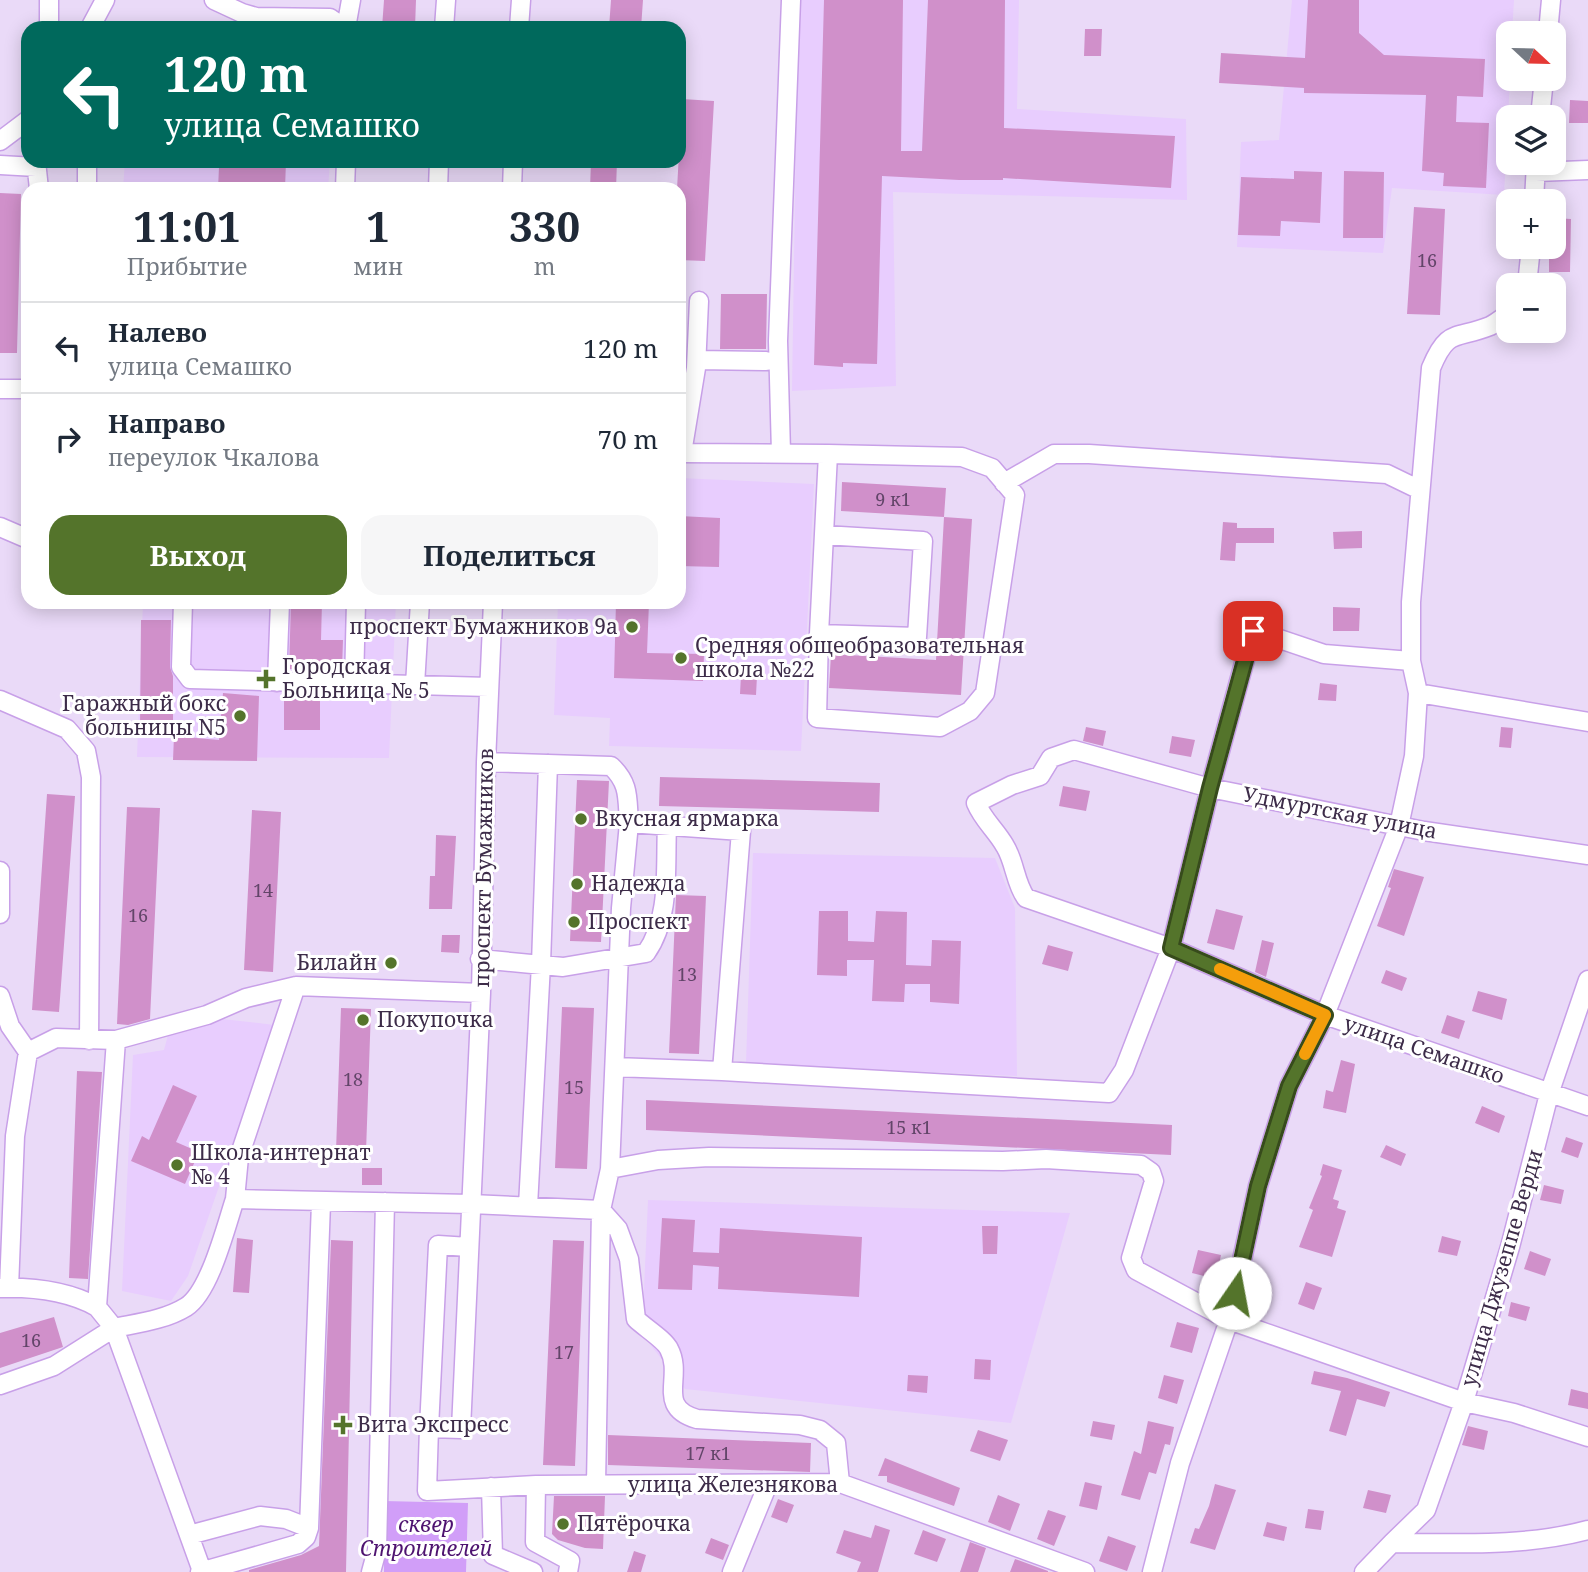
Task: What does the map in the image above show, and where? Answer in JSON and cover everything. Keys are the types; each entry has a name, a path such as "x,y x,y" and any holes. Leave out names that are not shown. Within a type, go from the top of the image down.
{"street":[{"path":"49,0 49,21"},
{"path":"93,21 105,0"},
{"path":"214,0 242,13 258,8 330,18 334,21"},
{"path":"346,21 351,0"},
{"path":"444,21 446,0"},
{"path":"520,21 521,0"},
{"path":"781,453 778,341 791,0"},
{"path":"1549,21 1551,0"},
{"path":"0,141 21,125"},
{"path":"0,165 21,164"},
{"path":"1566,169 1588,170"},
{"path":"686,418 696,360 699,301"},
{"path":"1152,1572 1180,1463 1229,1320 1258,1186 1289,1086 1325,1015 1399,826 1414,756 1418,693 1411,662 1411,602 1431,368 1439,349 1454,335 1496,322"},
{"path":"696,360 766,361"},
{"path":"0,407 4,389"},
{"path":"686,453 781,453 828,454 962,457 992,468 1015,495 988,680 985,693 970,711 940,727 817,718 828,454"},
{"path":"1004,483 1054,454 1089,454 1387,474 1420,490"},
{"path":"0,527 21,536"},
{"path":"819,634 917,637 923,541 824,535"},
{"path":"183,609 181,667 190,679 489,687"},
{"path":"277,682 280,609"},
{"path":"354,684 356,609"},
{"path":"415,685 419,609"},
{"name":"проспект Бумажников","path":"429,1428 461,1429 481,993 493,609"},
{"path":"615,1067 1109,1093 1124,1070 1171,948 1210,788 1253,631 1324,654 1411,662"},
{"path":"1418,693 1588,722"},
{"path":"0,700 67,729 86,751 91,776 89,1040"},
{"name":"Удмуртская улица","path":"1027,898 1021,891 1004,845 982,816 976,803 1012,785 1041,776 1051,758 1074,750 1210,788 1399,826 1588,855"},
{"path":"486,762 611,766 622,776 627,789 629,823 619,958 610,1169 601,1210 596,1484"},
{"path":"528,1206 548,764"},
{"path":"629,823 741,831 722,1071"},
{"path":"480,959 563,967 646,953 657,937 664,910 667,826"},
{"path":"0,871 0,914"},
{"name":"улица Семашко","path":"1027,898 1171,948 1325,1015 1588,1106"},
{"name":"улица Джузеппе Верди","path":"1364,1572 1426,1510 1464,1402 1510,1247 1549,1094 1588,980"},
{"path":"28,1052 56,1038 116,1041 207,1015 246,999 296,986 481,993"},
{"path":"0,1385 54,1366 114,1328 161,1318 188,1306 204,1287 235,1199 239,1157 296,986"},
{"path":"0,996 10,1026 28,1052 7,1136 5,1288 36,1288 86,1301 97,1307 114,1328 201,1572 298,1544 306,1538 309,1528 321,1203"},
{"path":"97,1307 116,1041"},
{"path":"610,1169 658,1160 709,1157 1003,1161 1046,1159 1141,1165 1151,1172 1154,1181 1131,1258 1136,1270 1229,1320 1464,1402 1514,1413 1588,1437"},
{"path":"235,1199 601,1210 618,1229 629,1259 636,1319 668,1345 675,1363 672,1387 674,1404 683,1415 697,1419 800,1424 820,1430 836,1443 840,1483"},
{"path":"370,1572 377,1550 385,1202"},
{"path":"429,1428 438,1245 469,1247"},
{"name":"улица Железнякова","path":"429,1428 427,1491 536,1485 840,1483 1085,1572"},
{"path":"732,1572 768,1484"},
{"path":"536,1485 535,1542 570,1561 568,1572"},
{"path":"491,1487 492,1564 533,1572"},
{"path":"189,1535 260,1516 286,1519 309,1528"},
{"path":"1392,1543 1556,1539 1588,1530"}],"shaded area":[{"path":"798,0 1019,0 1017,109 1186,119 1187,200 893,192 896,386 792,391"},
{"path":"1292,0 1514,0 1513,21 1496,21 1496,91 1509,91 1509,105 1496,105 1496,175 1505,175 1504,189 1496,189 1496,194 1392,188 1383,253 1237,247 1241,142 1279,140"},
{"path":"124,168 330,168 328,182 124,182"},
{"name":"Средняя общеобразовательная школа №22","path":"686,478 814,484 801,751 609,746 610,718 554,715 558,609 686,609"},
{"name":"Городская Больница № 5","path":"143,609 396,609 389,758 137,757"},
{"path":"753,853 995,858 1015,908 1017,1076 746,1063"},
{"name":"Школа-интернат № 4","path":"222,1019 275,1025 188,1276 171,1301 122,1291 133,1055 164,1050 168,1035"},
{"path":"648,1200 1070,1213 1011,1423 685,1389 642,1334"}],"green space":[{"name":"сквер Строителей","path":"384,1501 468,1503 466,1572 384,1572"}],"building":[{"path":"384,0 416,0 415,21 382,21"},
{"path":"611,0 643,0 642,21 610,21"},
{"path":"824,0 903,0 901,151 922,151 928,0 1005,0 1004,128 1175,136 1171,188 1003,178 959,180 882,176 877,364 843,363 843,367 814,365"},
{"path":"1308,0 1359,0 1359,33 1384,55 1485,59 1483,97 1457,96 1456,122 1489,123 1486,188 1443,186 1444,173 1422,171 1426,95 1304,93 1304,88 1219,83 1221,53 1305,58"},
{"path":"1085,29 1102,29 1101,56 1084,56"},
{"path":"686,99 714,101 705,261 686,260 686,182 677,182 678,168 686,168"},
{"path":"1570,100 1588,101 1588,123 1569,123"},
{"path":"219,168 286,168 285,182 218,182"},
{"path":"591,168 617,168 616,182 590,182"},
{"path":"1294,171 1322,172 1320,223 1281,221 1280,236 1238,235 1241,177 1294,179"},
{"path":"1344,171 1384,172 1383,238 1343,238"},
{"path":"0,193 21,194 17,353 0,353"},
{"path":"1414,207 1445,209 1440,315 1407,314"},
{"path":"1566,219 1571,219 1570,272 1549,272 1549,259 1566,259"},
{"path":"721,294 767,294 766,349 720,349"},
{"path":"842,482 946,488 944,517 841,511"},
{"path":"686,516 720,518 719,567 686,566"},
{"path":"944,517 972,519 961,695 829,688 831,654 936,660"},
{"path":"1223,522 1237,523 1237,528 1274,528 1274,543 1236,543 1235,561 1220,560"},
{"path":"1362,531 1362,548 1334,549 1333,532"},
{"path":"1333,607 1360,608 1359,631 1333,631"},
{"path":"291,609 322,609 321,640 343,640 342,669 289,669"},
{"name":"проспект Бумажников 9а","path":"616,609 649,609 647,653 704,654 703,681 614,678"},
{"path":"141,620 171,620 173,728 140,728"},
{"path":"741,675 757,676 756,695 740,694"},
{"path":"1320,683 1337,685 1336,701 1318,700"},
{"name":"Гаражный бокс больницы N5","path":"223,693 259,696 257,761 173,760 174,736 219,740"},
{"path":"284,694 320,695 320,730 284,730"},
{"path":"1086,727 1106,731 1103,746 1083,741"},
{"path":"1501,727 1513,728 1511,748 1499,747"},
{"path":"1172,736 1195,740 1191,757 1169,753"},
{"path":"660,777 880,783 879,812 659,806"},
{"path":"577,780 609,781 601,942 570,941"},
{"path":"1063,786 1090,791 1086,811 1059,806"},
{"path":"47,794 75,796 59,1012 32,1010"},
{"path":"127,807 160,808 150,1019 128,1025 117,1024"},
{"path":"252,810 281,812 273,972 244,970"},
{"path":"436,835 456,836 452,909 429,909 430,876 435,876"},
{"path":"1394,869 1424,877 1404,936 1377,926 1391,888 1388,887"},
{"path":"676,895 706,896 699,1054 669,1053"},
{"path":"1216,909 1243,916 1234,950 1207,943"},
{"path":"819,911 848,911 848,941 874,942 876,911 907,912 906,965 931,966 932,940 961,941 959,1004 930,1002 930,984 905,984 904,1002 872,1001 874,960 847,960 847,976 817,975"},
{"path":"442,935 460,935 459,953 441,952"},
{"path":"1262,940 1274,943 1266,977 1255,972"},
{"path":"1048,945 1073,952 1068,971 1042,964"},
{"path":"1386,970 1407,978 1402,991 1381,983"},
{"path":"1478,991 1507,999 1502,1020 1472,1011"},
{"path":"562,1007 594,1008 587,1169 555,1168"},
{"path":"341,1008 371,1009 366,1152 336,1151"},
{"path":"1447,1015 1465,1021 1459,1039 1441,1033"},
{"path":"1341,1060 1355,1064 1346,1113 1323,1108 1326,1090 1333,1092"},
{"path":"77,1071 102,1072 88,1279 69,1278"},
{"path":"173,1085 197,1096 176,1142 199,1152 185,1184 131,1161 142,1136 149,1140"},
{"path":"646,1100 1172,1125 1171,1155 646,1130"},
{"path":"1482,1106 1505,1116 1499,1133 1475,1123"},
{"path":"1566,1137 1583,1143 1578,1158 1561,1152"},
{"path":"1386,1145 1406,1154 1401,1166 1380,1157"},
{"path":"1323,1164 1342,1170 1333,1199 1339,1201 1337,1208 1346,1211 1332,1257 1299,1247 1313,1210 1309,1208 1322,1176"},
{"path":"362,1168 382,1168 382,1185 362,1185"},
{"path":"1544,1185 1564,1190 1561,1204 1540,1200"},
{"path":"662,1218 695,1220 693,1252 719,1253 720,1228 862,1237 859,1297 718,1289 719,1267 693,1265 692,1290 658,1289"},
{"path":"982,1226 998,1226 997,1254 983,1254"},
{"path":"1442,1236 1461,1241 1457,1256 1438,1252"},
{"path":"237,1238 253,1240 249,1293 233,1292"},
{"path":"331,1240 353,1241 346,1572 249,1572 301,1555 319,1546"},
{"path":"553,1240 584,1241 575,1466 543,1465"},
{"path":"1198,1250 1221,1255 1216,1279 1192,1273"},
{"path":"1530,1251 1551,1259 1545,1276 1524,1269"},
{"path":"1306,1282 1322,1288 1314,1310 1298,1304"},
{"path":"1511,1302 1530,1307 1526,1321 1508,1316"},
{"path":"54,1317 63,1347 0,1368 0,1333"},
{"path":"1177,1322 1199,1328 1192,1353 1170,1347"},
{"path":"975,1359 991,1360 990,1380 974,1379"},
{"path":"1314,1371 1390,1392 1385,1407 1357,1399 1346,1436 1329,1431 1341,1391 1311,1384"},
{"path":"908,1375 928,1376 927,1393 907,1391"},
{"path":"1164,1375 1184,1380 1177,1404 1158,1398"},
{"path":"1571,1389 1588,1393 1588,1409 1568,1405"},
{"path":"1093,1421 1115,1425 1112,1440 1090,1436"},
{"path":"1148,1421 1174,1427 1170,1445 1165,1444 1156,1474 1149,1472 1140,1500 1121,1495 1134,1451 1141,1454"},
{"path":"1468,1426 1488,1431 1484,1450 1462,1445"},
{"path":"978,1430 1008,1440 1000,1461 970,1451"},
{"path":"608,1435 811,1443 810,1472 608,1465"},
{"path":"885,1458 960,1488 954,1506 887,1482 887,1476 878,1476"},
{"path":"1085,1482 1102,1486 1097,1510 1079,1506"},
{"path":"1215,1484 1236,1490 1215,1550 1190,1543 1195,1528 1199,1529 1209,1506"},
{"path":"1368,1490 1391,1495 1386,1513 1363,1508"},
{"path":"998,1495 1020,1504 1010,1531 988,1522"},
{"path":"554,1496 605,1496 603,1549 585,1548 558,1540 552,1534"},
{"path":"778,1499 794,1505 787,1523 771,1517"},
{"path":"1308,1509 1324,1511 1321,1530 1305,1528"},
{"path":"1048,1510 1066,1516 1054,1546 1037,1539"},
{"path":"1267,1522 1287,1527 1284,1541 1263,1536"},
{"path":"875,1525 890,1530 878,1572 857,1572 861,1562 836,1553 844,1530 871,1538"},
{"path":"923,1530 946,1539 937,1562 914,1554"},
{"path":"1108,1536 1136,1546 1127,1571 1099,1561"},
{"path":"711,1538 729,1545 723,1560 705,1553"},
{"path":"970,1542 986,1548 978,1572 960,1572"},
{"path":"634,1551 646,1555 641,1572 627,1572"},
{"path":"1015,1559 1048,1571 1048,1572 1010,1572"}],"slow traffic":[{"path":"1220,969 1325,1015 1305,1054"}],"place":[{"name":"проспект Бумажников 9а","path":"632,627"},
{"name":"Средняя общеобразовательная школа №22","path":"681,658"},
{"name":"Городская Больница № 5","path":"266,679"},
{"name":"Гаражный бокс больницы N5","path":"240,716"},
{"name":"Вкусная ярмарка","path":"581,819"},
{"name":"Надежда","path":"577,884"},
{"name":"Проспект","path":"574,922"},
{"name":"Билайн","path":"391,963"},
{"name":"Покупочка","path":"363,1020"},
{"name":"Школа-интернат № 4","path":"177,1165"},
{"name":"Вита Экспресс","path":"343,1425"},
{"name":"Пятёрочка","path":"563,1524"}],"route":[{"path":"1235,1293 1258,1186 1289,1086 1325,1015 1171,948 1210,788 1253,631"}]}
